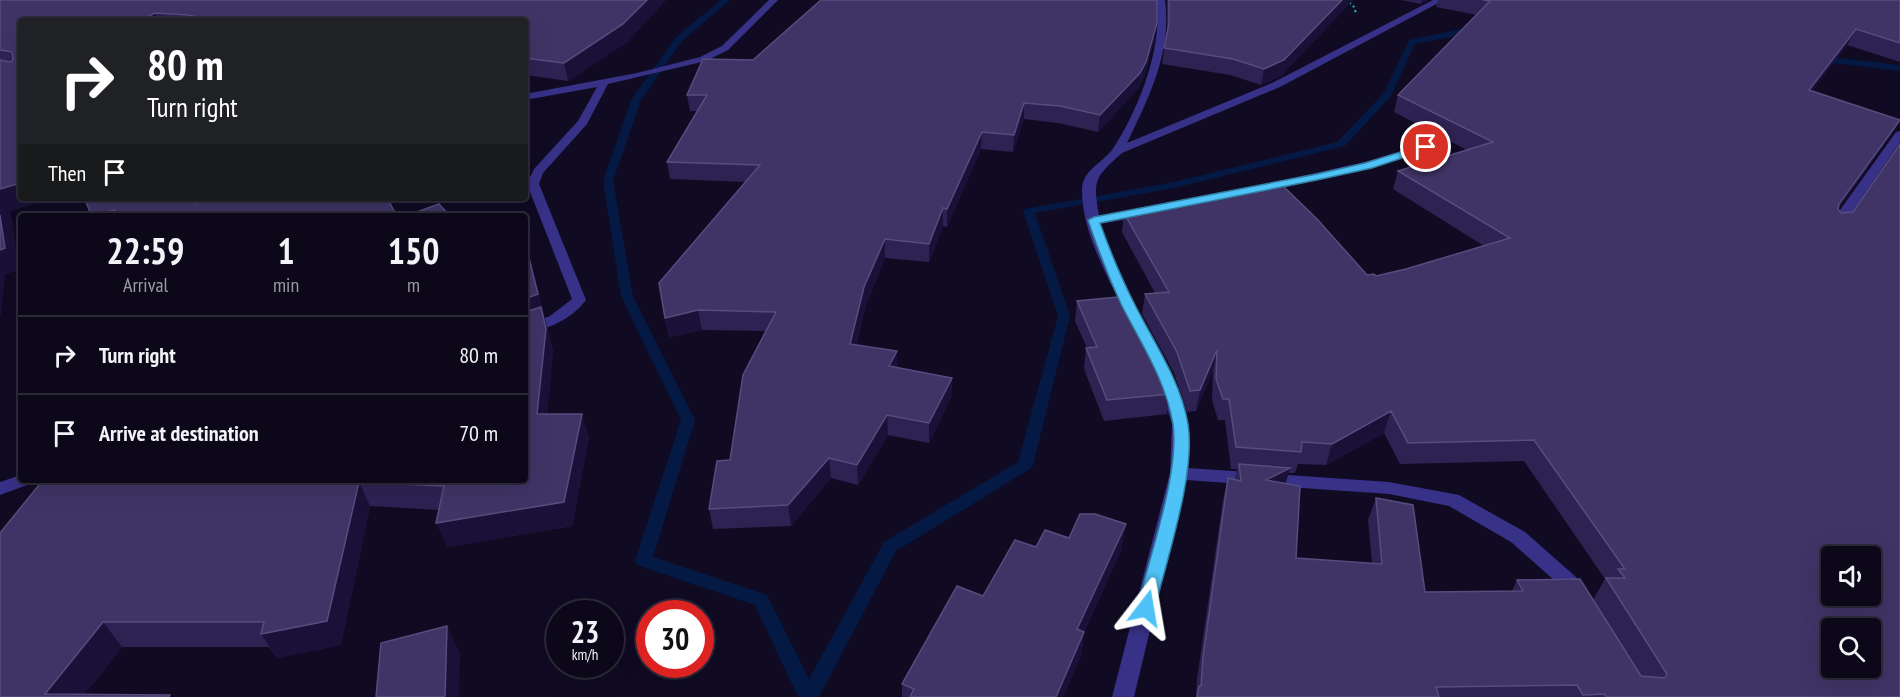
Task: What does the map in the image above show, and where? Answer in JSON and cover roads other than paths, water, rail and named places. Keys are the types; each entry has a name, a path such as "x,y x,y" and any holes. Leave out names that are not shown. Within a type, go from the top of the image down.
{"street":[{"path":"528,96 604,83 678,66 716,54 774,0"},
{"path":"1118,151 1145,91 1161,45 1164,29 1161,0"},
{"path":"1123,697 1179,473 1180,424 1164,374 1106,257 1093,218 1088,188 1096,170 1118,151 1276,85 1440,0"},
{"path":"528,329 540,327 558,318 579,300 533,184 538,172 583,122 604,83"},
{"path":"1835,227 1900,134"},
{"path":"1253,190 1368,165 1426,147"},
{"path":"1093,218 1152,210"},
{"path":"1179,473 1389,488 1453,500 1518,537 1569,582 1586,607"},
{"path":"0,489 18,482"}],"waterway":[{"path":"726,0 679,39 636,100 608,181 627,296 688,420 643,560 761,600 808,697"},
{"path":"809,697 890,547 1025,465 1064,316 1029,211 1174,185 1341,144 1388,94 1412,42 1461,32 1476,34"},
{"path":"1819,59 1900,68"}]}
